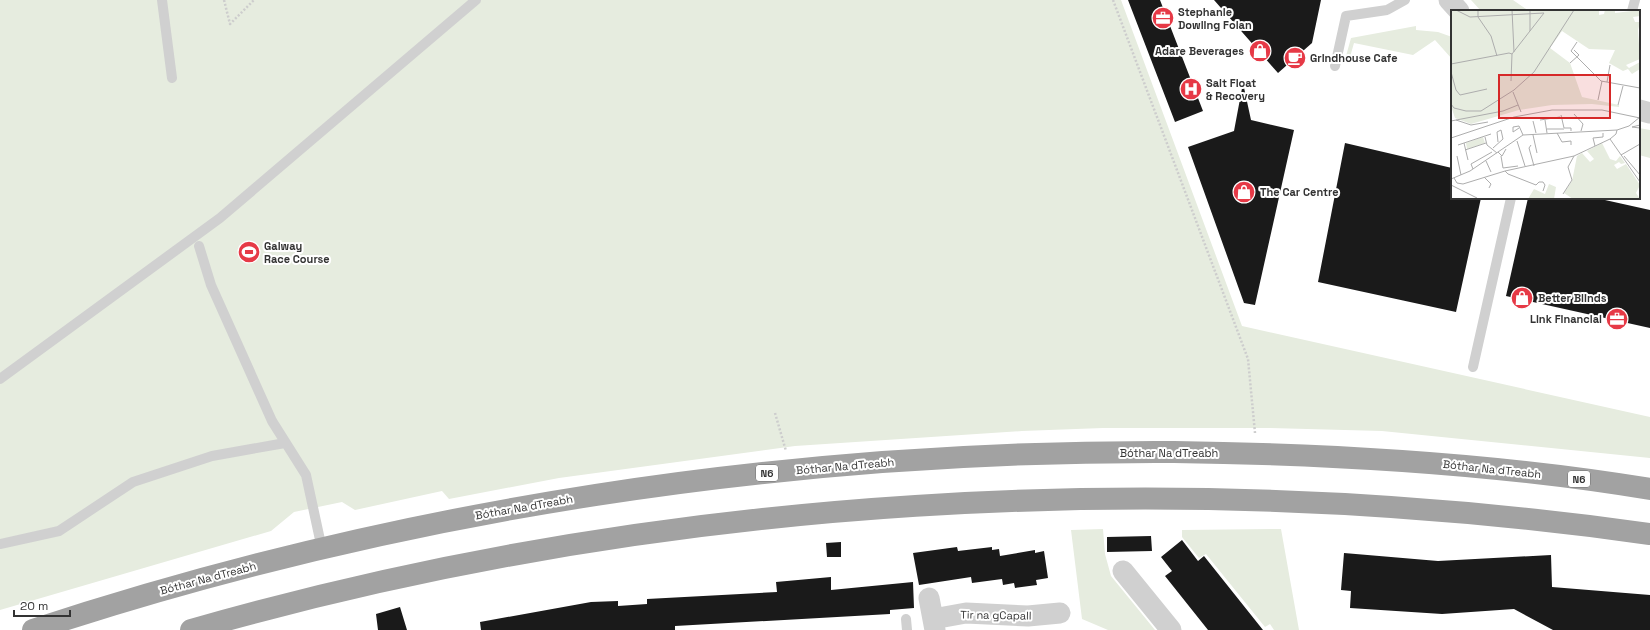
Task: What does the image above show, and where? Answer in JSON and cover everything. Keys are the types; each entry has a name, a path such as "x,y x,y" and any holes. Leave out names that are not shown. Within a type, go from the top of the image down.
{"highway":[{"name":"Bóthar Na dTreabh","path":"32,630 151,593 322,549 467,517 681,482 877,462 1022,455 1150,452 1257,454 1365,459 1492,469 1650,489"},
{"path":"191,630 358,587 512,556 689,528 889,508 1093,500 1252,501 1427,510 1650,534"}],"street":[{"path":"1449,0 1458,10"},
{"path":"1640,110 1650,113"},
{"path":"1123,571 1171,630"},
{"name":"Tir na gCapall","path":"929,598 934,624 970,613 1028,616 1060,613"}],"lane":[{"path":"162,0 172,78"},
{"path":"0,379 220,218 476,0"},
{"path":"1335,66 1346,16 1387,10 1405,0"},
{"path":"1632,10 1635,0"},
{"path":"1473,367 1511,199"},
{"path":"199,246 211,285 272,421 306,475 322,549"},
{"path":"0,544 59,531 133,482 212,456 285,443"},
{"path":"906,619 907,630"}],"path":[{"path":"224,0 230,24 254,0"},
{"path":"1113,0 1248,359 1257,454"},
{"path":"775,413 792,470"}],"shaded area":[{"path":"0,0 1121,0 1242,326 1650,417 1650,458 1382,431 1269,428 1103,428 1022,431 795,446 559,478 449,499 442,491 355,510 342,502 294,512 271,531 0,610"},
{"path":"1471,0 1513,0 1528,10 1480,10"},
{"path":"1416,26 1416,30 1438,32 1451,37 1451,58 1435,40 1413,55 1354,43 1350,57 1346,56 1351,38"},
{"path":"1640,128 1650,130 1650,158 1640,155"},
{"path":"1103,529 1105,554 1111,576 1155,630 1108,630 1082,619 1071,530"},
{"path":"1281,529 1299,630 1274,630 1270,624 1265,627 1206,554 1199,558 1182,537 1182,530"}],"building":[{"path":"1128,0 1160,0 1203,111 1175,122"},
{"path":"1214,0 1321,0 1312,43 1278,73"},
{"path":"1243,83 1251,120 1294,130 1255,305 1244,303 1188,147 1234,131"},
{"path":"1345,143 1451,168 1451,199 1481,199 1456,312 1318,282"},
{"path":"1528,199 1600,199 1650,210 1650,328 1506,296"},
{"path":"1151,536 1152,551 1107,552 1107,537"},
{"path":"1182,540 1198,561 1204,556 1263,630 1208,630 1165,576 1172,571 1161,557"},
{"path":"841,542 841,557 827,557 826,543"},
{"path":"957,547 958,551 992,547 992,550 999,549 1000,556 1035,550 1035,553 1044,551 1048,578 1036,580 1037,585 1015,588 1014,583 1003,585 1002,579 972,583 971,577 919,585 913,553"},
{"path":"1344,553 1438,561 1551,555 1552,587 1650,595 1650,630 1553,630 1514,609 1442,614 1350,608 1351,591 1341,590"},
{"path":"831,577 831,590 913,582 914,608 890,610 890,614 675,626 675,630 481,630 480,622 591,602 618,601 618,606 647,604 647,599 777,592 776,582"},
{"path":"400,607 407,630 378,630 376,614"}],"place":[{"name":"Stephanie Dowling Folan","path":"1163,18"},
{"name":"Adare Beverages","path":"1260,51"},
{"name":"Grindhouse Cafe","path":"1295,58"},
{"name":"Salt Float & Recovery","path":"1191,89"},
{"name":"The Car Centre","path":"1244,192"},
{"name":"Galway Race Course","path":"249,252"},
{"name":"Better Blinds","path":"1522,298"},
{"name":"Link Financial","path":"1617,319"}]}
